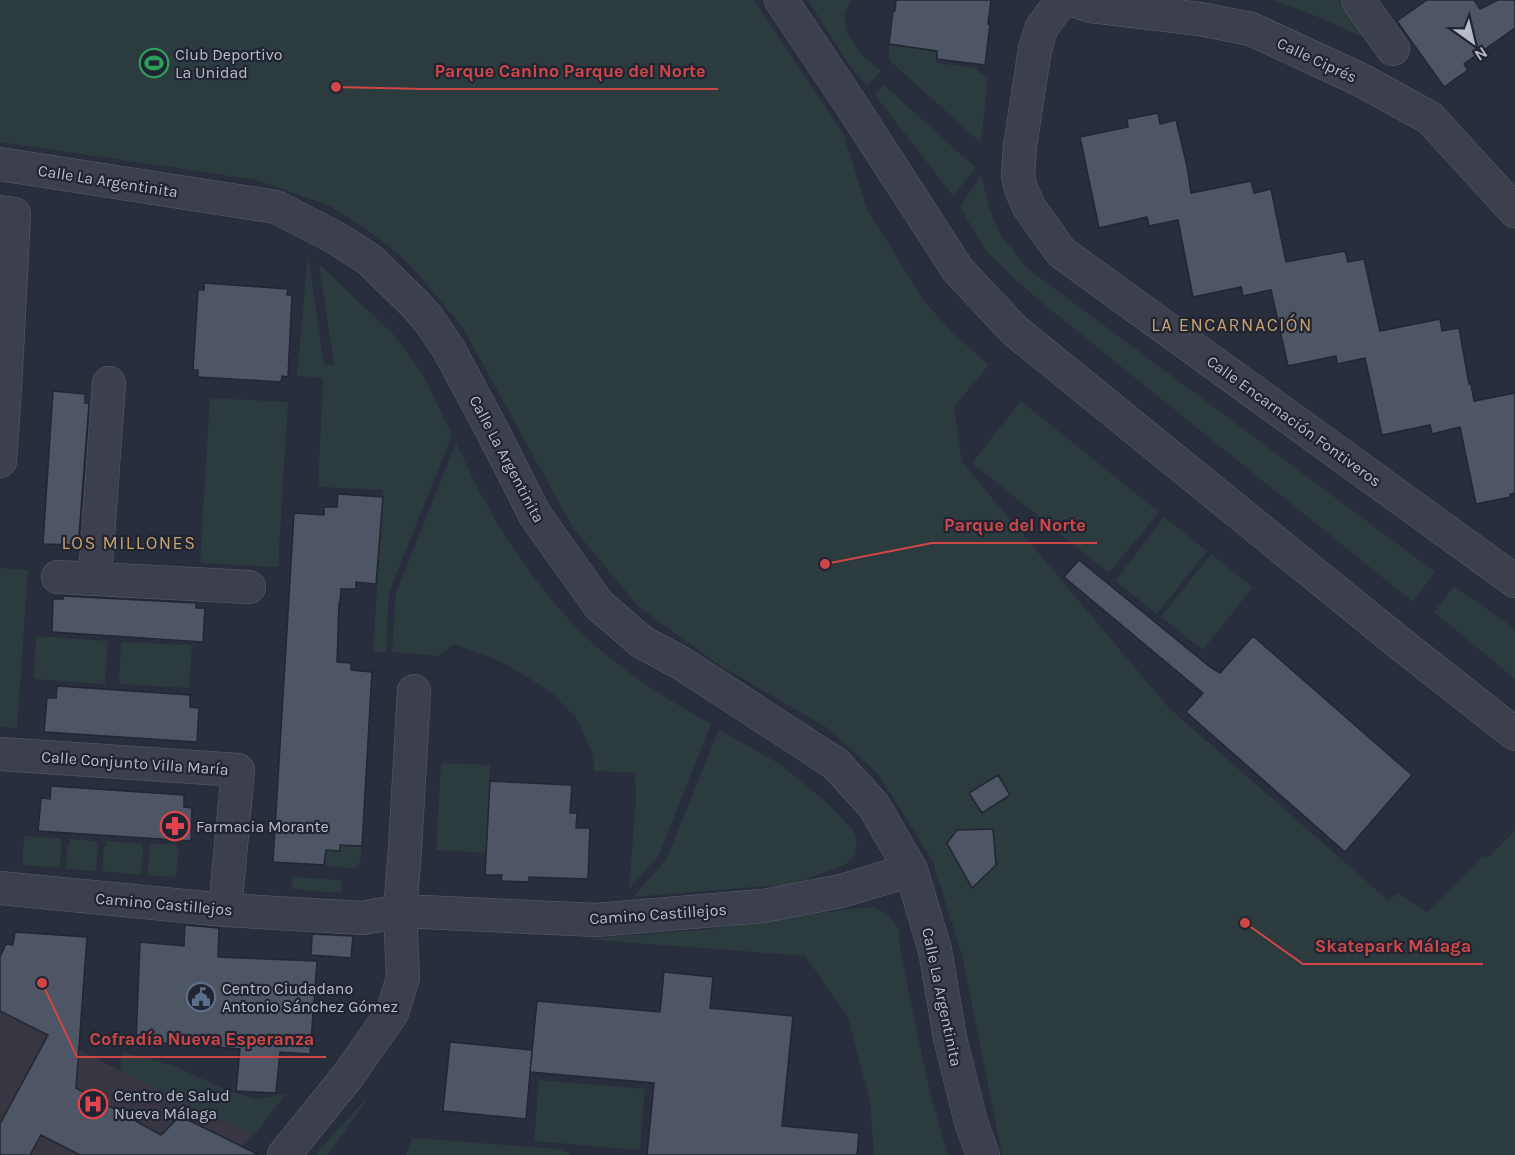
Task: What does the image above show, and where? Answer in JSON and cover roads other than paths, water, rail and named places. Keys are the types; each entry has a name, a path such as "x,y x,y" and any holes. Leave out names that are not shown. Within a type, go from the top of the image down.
{"street":[{"path":"781,0 958,270 1014,330 1515,734"},
{"name":"Calle Encarnación Fontiveros","path":"1062,0 1042,27 1035,49 1020,146 1018,176 1029,207 1061,252 1515,581"},
{"name":"Calle Ciprés","path":"1073,0 1091,6 1200,19 1251,29 1364,81 1430,118 1515,211"},
{"path":"1200,19 1226,0"},
{"path":"1358,0 1393,48"},
{"name":"Calle La Argentinita","path":"0,164 276,207 336,238 370,260 429,320 448,348 535,515 599,605 642,642 681,663 836,764 874,806 911,870 935,950 950,1038 970,1122 982,1155"},
{"path":"0,461 5,388 7,213"},
{"path":"97,579 96,563 109,383"},
{"path":"58,577 249,587"},
{"path":"284,1155 347,1077 392,1013 403,978 400,911 414,691"},
{"name":"Calle Conjunto Villa María","path":"0,754 238,770 225,910"},
{"name":"Camino Castillejos","path":"0,888 225,910 363,918 400,911 596,920 763,906 841,891 911,870"}],"place":[{"name":"Club Deportivo La Unidad","path":"154,63"},
{"name":"Parque Canino Parque del Norte","path":"336,87"},
{"name":"Parque del Norte","path":"825,564"},
{"name":"Farmacia Morante","path":"175,826"},
{"name":"Skatepark Málaga","path":"1245,923"},
{"name":"Cofradía Nueva Esperanza","path":"42,983"},
{"name":"Centro Ciudadano Antonio Sánchez Gómez","path":"201,997"},
{"name":"Centro de Salud Nueva Málaga","path":"93,1104"}],"district":[{"name":"LA ENCARNACIÓN","path":"1232,325"},
{"name":"LOS MILLONES","path":"129,543"}]}
